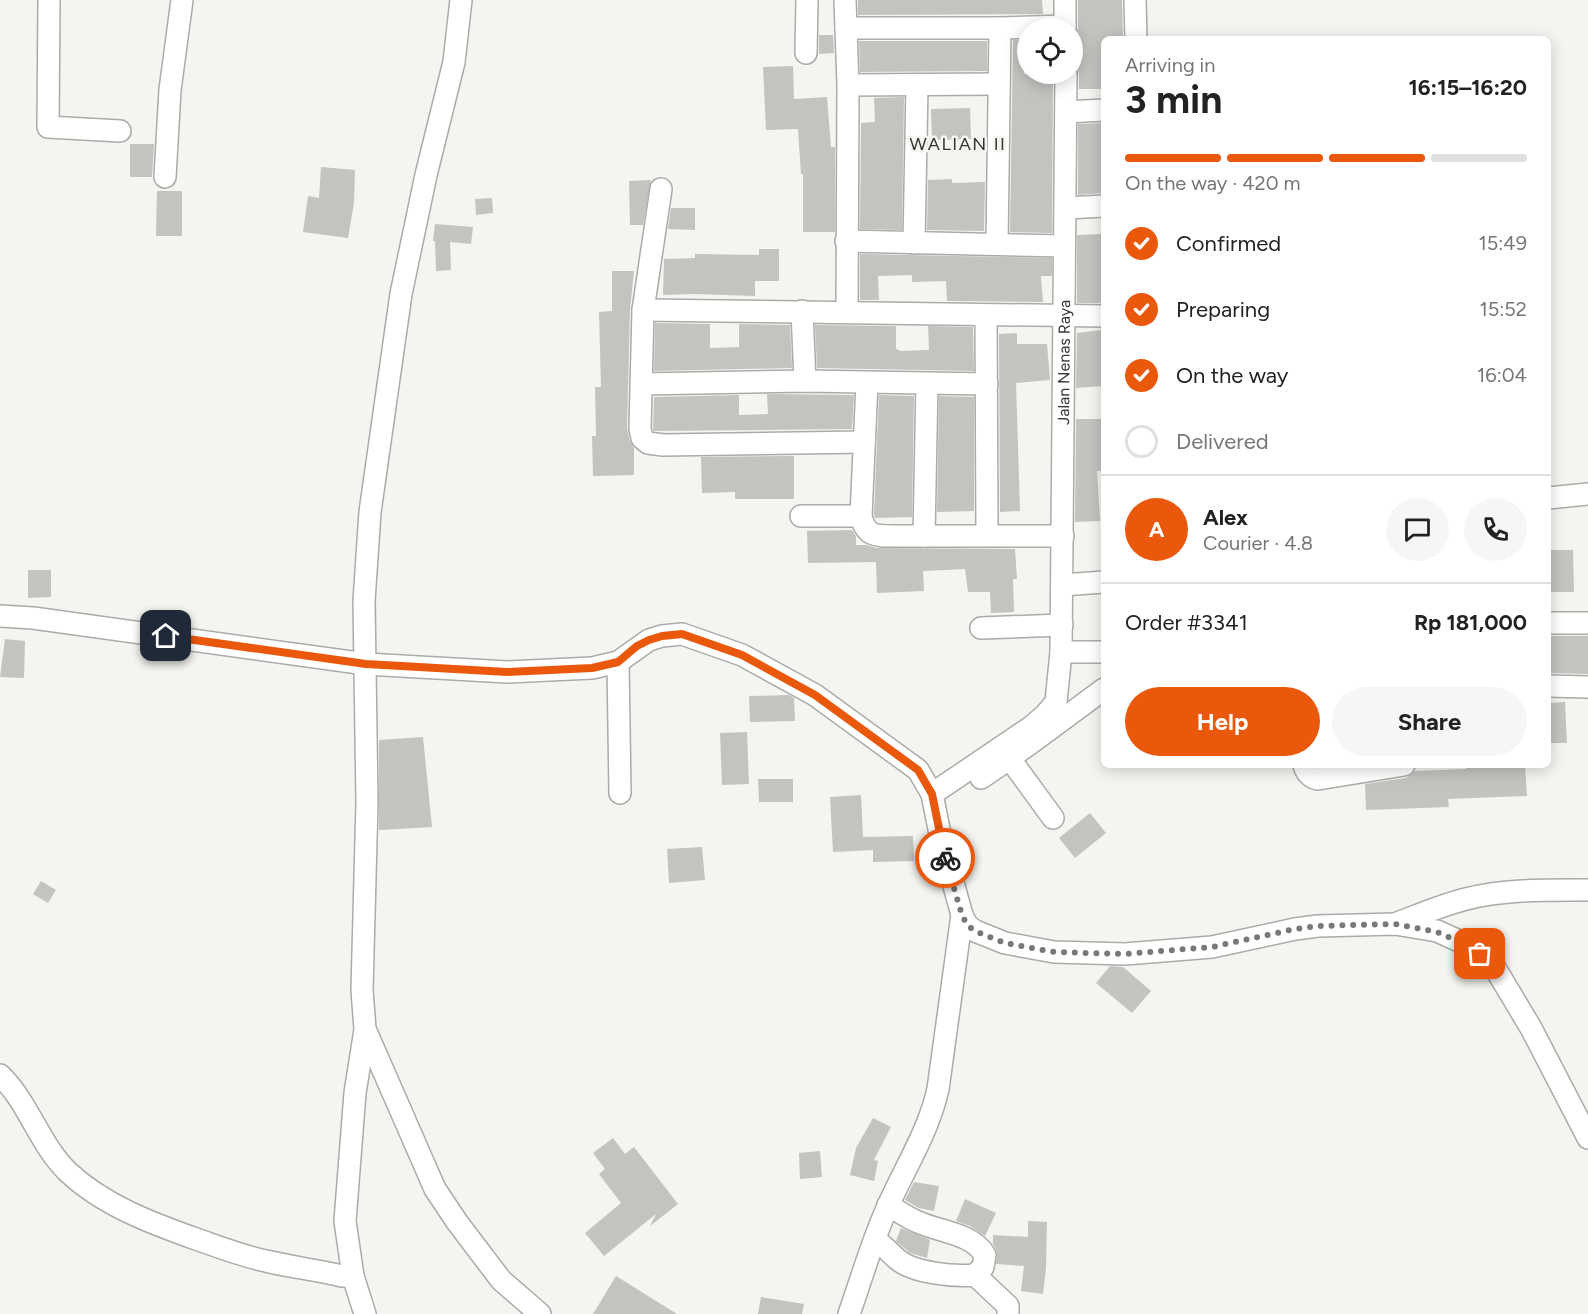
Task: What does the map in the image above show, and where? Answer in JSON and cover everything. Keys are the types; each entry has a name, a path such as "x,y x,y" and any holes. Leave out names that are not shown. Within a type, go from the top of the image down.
{"street":[{"path":"49,0 48,127 120,131"},
{"path":"165,177 170,90 182,0"},
{"path":"365,1314 353,1276 345,1221 355,1093 365,1029 362,990 367,802 364,600 368,540 401,294 426,175 454,62 461,0"},
{"path":"806,53 807,0"},
{"path":"845,0 848,85 847,312"},
{"path":"1065,0 1065,18"},
{"path":"1135,0 1136,36"},
{"path":"846,28 1017,28"},
{"path":"998,244 1000,28"},
{"path":"848,85 999,84"},
{"name":"Jalan Nenas Raya","path":"1062,708 1066,84"},
{"path":"914,243 917,86"},
{"path":"1066,112 1101,110"},
{"path":"661,189 642,310 640,429 642,438 648,443 663,445 864,442"},
{"path":"1066,208 1101,206"},
{"path":"846,241 1064,246"},
{"path":"642,310 1101,316"},
{"path":"802,311 805,381"},
{"path":"986,315 987,535"},
{"path":"641,384 805,381 987,384"},
{"path":"867,383 861,516 865,528 870,533 882,536 1063,536"},
{"path":"924,536 927,383"},
{"path":"1551,498 1588,494"},
{"path":"801,516 861,516"},
{"path":"1062,585 1101,582"},
{"path":"0,616 366,664 507,672 582,669 618,662 637,646 649,640 682,634 742,655 815,695 918,770 933,801 946,860 962,915 967,925 975,931 1005,943 1054,952 1125,954 1212,947 1318,926 1395,924 1437,932 1467,945 1492,963 1531,1028 1588,1138"},
{"path":"1551,623 1588,623"},
{"path":"981,628 1062,625"},
{"path":"1061,652 1101,652"},
{"path":"618,662 620,793"},
{"path":"1551,686 1588,687"},
{"path":"933,801 1031,727 1062,708 1101,690"},
{"path":"933,801 1010,759 1062,708"},
{"path":"1010,759 1053,818"},
{"path":"1305,768 1308,774 1318,779 1369,768"},
{"path":"1395,924 1468,898 1506,892 1588,890"},
{"path":"849,1314 888,1205 927,1127 933,1108 938,1089 962,915"},
{"path":"365,1029 435,1189 501,1281 540,1314"},
{"path":"0,1075 11,1086 47,1146 67,1171 110,1202 169,1229 265,1261 342,1276 353,1276"},
{"path":"875,1240 888,1248 898,1260 926,1271 955,1276 975,1275 983,1267 985,1255 979,1245 917,1222 888,1205"},
{"path":"975,1275 1008,1306 1008,1312"}],"building":[{"path":"858,0 1042,0 1043,14 858,15"},
{"path":"1078,0 1122,0 1123,36 1101,36 1101,89 1079,89 1079,84 1083,84 1083,18 1078,18"},
{"path":"819,35 833,35 834,53 819,54"},
{"path":"1013,40 1017,40 1017,84 1053,84 1052,233 1010,232"},
{"path":"859,41 987,41 987,71 860,72"},
{"path":"793,66 794,99 827,97 831,147 835,147 835,232 803,232 803,174 801,174 798,129 766,130 763,67"},
{"path":"904,97 902,230 860,229 861,123 875,122 874,98"},
{"path":"970,108 971,139 932,140 931,109"},
{"path":"1101,123 1101,193 1078,195 1078,124"},
{"path":"130,144 154,144 152,177 130,177"},
{"path":"321,167 355,170 354,203 348,238 303,232 308,196 319,198"},
{"path":"952,179 952,183 985,182 984,231 927,230 928,180"},
{"path":"651,180 643,225 630,225 629,181"},
{"path":"157,191 182,191 182,236 156,236"},
{"path":"492,198 493,213 476,215 475,199"},
{"path":"671,208 695,208 695,230 668,229"},
{"path":"435,224 473,227 471,244 450,242 451,270 436,271 435,241 433,241"},
{"path":"1101,234 1101,303 1077,303 1077,235"},
{"path":"759,249 779,249 779,281 755,281 755,296 663,295 664,259 695,258 695,254 759,255"},
{"path":"860,254 1052,258 1052,276 1041,276 1043,302 947,301 946,281 912,282 912,275 878,276 879,300 860,300"},
{"path":"612,271 634,271 630,310 627,429 634,448 634,475 593,476 592,436 596,436 595,387 601,387 599,312 612,311"},
{"path":"655,323 710,324 710,348 739,347 739,324 790,325 792,368 654,371"},
{"path":"815,325 896,326 896,349 901,351 929,350 928,326 973,327 974,371 817,368"},
{"path":"1101,330 1101,386 1076,388 1077,333"},
{"path":"1017,333 1017,344 1047,344 1050,380 1016,383 1020,511 1000,512 999,334"},
{"path":"767,394 854,395 852,429 653,431 654,397 739,395 739,415 768,414"},
{"path":"879,395 914,396 912,517 875,518"},
{"path":"939,396 974,397 974,511 937,512"},
{"path":"1076,419 1101,419 1101,471 1097,471 1100,521 1075,522"},
{"path":"794,456 794,499 735,499 735,492 702,493 701,457"},
{"path":"852,530 856,536 856,545 876,548 1015,549 1017,579 1013,579 1014,612 991,613 990,592 968,592 965,569 923,571 924,591 877,593 876,562 808,563 807,531"},
{"path":"1551,550 1573,550 1574,592 1551,592"},
{"path":"28,570 51,570 51,597 28,598"},
{"path":"1551,636 1588,636 1588,674 1551,673"},
{"path":"5,639 25,641 24,678 0,677"},
{"path":"789,695 794,698 795,721 750,722 749,696"},
{"path":"1565,702 1567,743 1551,743 1551,703"},
{"path":"747,732 749,784 722,785 720,733"},
{"path":"423,737 432,827 379,830 379,740"},
{"path":"1525,768 1527,796 1448,799 1449,807 1366,810 1365,784 1406,778 1415,771"},
{"path":"758,779 793,779 793,802 759,802"},
{"path":"861,795 863,837 913,836 914,861 873,862 873,850 833,852 830,797"},
{"path":"1090,813 1106,833 1075,858 1059,838"},
{"path":"702,847 705,880 669,883 667,849"},
{"path":"41,881 56,890 48,903 33,894"},
{"path":"1110,966 1123,967 1151,991 1132,1013 1096,983"},
{"path":"873,1118 891,1127 874,1160 878,1161 874,1181 850,1175 856,1148"},
{"path":"613,1138 625,1154 634,1147 678,1204 650,1226 656,1214 604,1256 585,1233 621,1203 599,1174 605,1169 593,1153"},
{"path":"820,1151 822,1177 800,1179 799,1153"},
{"path":"914,1182 939,1186 934,1211 919,1208 905,1200"},
{"path":"965,1199 996,1213 985,1236 970,1226 956,1221"},
{"path":"1028,1221 1047,1222 1043,1294 1021,1291 1024,1266 996,1264 997,1252 993,1244 993,1235 1028,1237"},
{"path":"901,1228 930,1240 927,1258 910,1253 896,1241"},
{"path":"616,1276 677,1314 593,1314"},
{"path":"761,1297 804,1304 802,1314 758,1314"}],"way so far":[{"path":"945,858 967,925 975,931 1005,943 1054,952 1125,954 1212,947 1318,926 1395,924 1437,932 1467,945 1480,954"}],"district":[{"name":"WALIAN II","path":"958,144"}],"route":[{"path":"166,636 366,664 507,672 592,668 618,662 637,646 649,640 682,634 742,655 815,695 918,770 932,794 945,858"}]}
